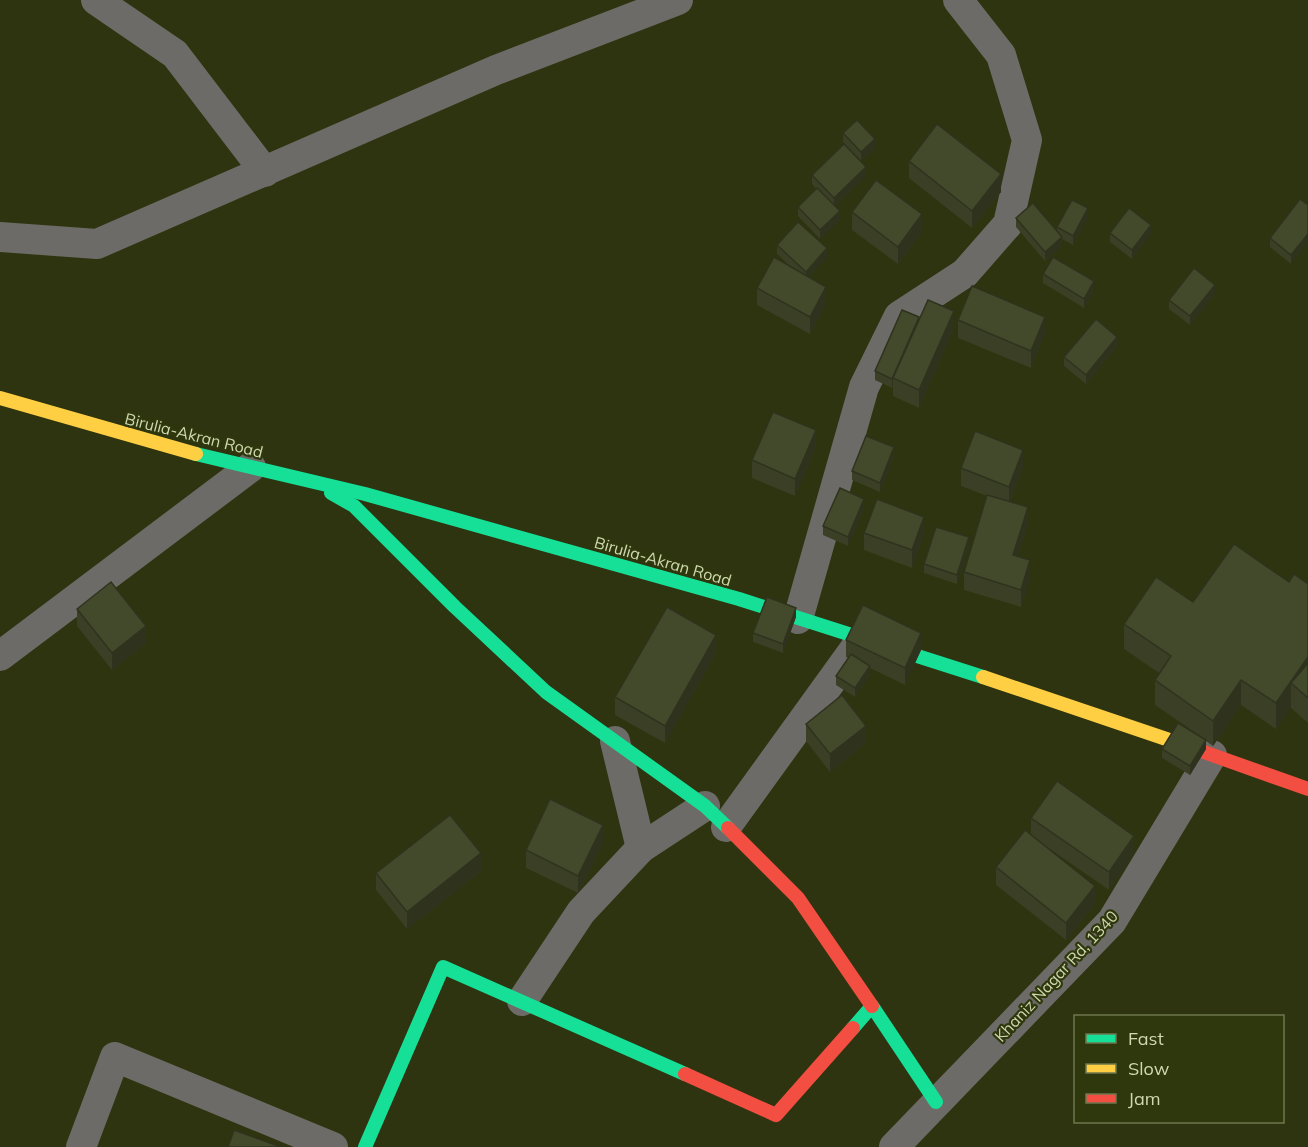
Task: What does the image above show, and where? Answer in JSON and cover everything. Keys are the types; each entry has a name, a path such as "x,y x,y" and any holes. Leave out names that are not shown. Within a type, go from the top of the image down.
{"street":[{"path":"96,0 175,54 265,172"},
{"path":"0,237 97,244 496,70 678,0"},
{"path":"798,619 864,387 899,316 965,273 1008,224 1028,140 1000,55 958,0"},
{"name":"Birulia-Akran Road","path":"0,398 179,450 366,494 716,593 1116,720 1308,789"},
{"path":"0,656 251,467"},
{"path":"312,482 354,506 455,607 546,692 705,806 798,898 936,1102"},
{"path":"726,827 861,640"},
{"path":"615,741 641,848"},
{"name":"Khaniz Nagar Rd, 1340","path":"894,1147 1112,921 1212,755"},
{"path":"522,1001 581,912 641,848 705,806"},
{"path":"365,1147 443,966 776,1115 872,1006"},
{"path":"81,1147 115,1057 333,1147"}],"building":[{"path":"857,120 875,139 861,152 843,133"},
{"path":"937,124 1001,174 972,211 909,161"},
{"path":"844,144 866,167 834,198 812,175"},
{"path":"876,180 922,214 898,247 852,212"},
{"path":"817,188 840,211 820,230 798,207"},
{"path":"1300,199 1308,205 1308,234 1291,255 1270,238"},
{"path":"1072,200 1088,208 1073,236 1057,227"},
{"path":"1033,203 1062,237 1045,252 1016,218"},
{"path":"1129,208 1151,225 1132,250 1110,233"},
{"path":"798,222 827,248 806,272 777,245"},
{"path":"774,257 826,287 810,317 757,288"},
{"path":"1053,257 1094,281 1084,299 1043,274"},
{"path":"1194,268 1215,285 1190,316 1169,300"},
{"path":"972,286 1045,317 1031,351 958,320"},
{"path":"928,300 954,311 919,390 893,378"},
{"path":"902,310 919,317 892,379 875,371"},
{"path":"1096,319 1117,337 1086,375 1064,357"},
{"path":"773,412 816,430 795,479 752,460"},
{"path":"975,431 1023,450 1009,487 961,468"},
{"path":"866,436 894,447 880,483 852,471"},
{"path":"840,488 864,499 848,537 823,526"},
{"path":"987,495 1028,507 1013,555 1030,560 1021,590 964,572"},
{"path":"877,499 924,517 912,550 864,533"},
{"path":"936,527 969,537 957,575 924,564"},
{"path":"1234,544 1289,582 1294,574 1308,584 1308,657 1276,703 1241,680 1213,721 1155,680 1171,656 1124,624 1156,577 1193,602"},
{"path":"111,582 146,626 112,653 77,609"},
{"path":"767,597 796,608 783,644 753,633"},
{"path":"863,605 921,633 905,668 846,640"},
{"path":"667,607 716,635 665,726 615,697"},
{"path":"851,654 870,666 855,688 836,676"},
{"path":"1308,663 1308,698 1291,683"},
{"path":"842,695 866,726 830,754 806,724"},
{"path":"1178,723 1206,740 1190,766 1162,749"},
{"path":"1057,781 1134,836 1109,872 1031,818"},
{"path":"550,799 603,825 578,876 526,850"},
{"path":"450,815 481,853 407,912 376,873"},
{"path":"1025,830 1095,886 1066,923 996,867"},
{"path":"234,1130 281,1147 228,1147"}],"traffic: fast":[{"path":"196,454 365,494 739,599 983,677"},
{"path":"331,493 354,506 455,607 546,692 705,806 728,828"},
{"path":"365,1147 443,967 685,1074"},
{"path":"853,1028 872,1006 936,1102"}],"traffic: slow":[{"path":"0,398 196,454"},
{"path":"983,677 1187,746"}],"traffic: jam":[{"path":"1187,746 1308,789"},
{"path":"728,828 798,898 872,1006"},
{"path":"685,1074 776,1115 853,1028"}]}
